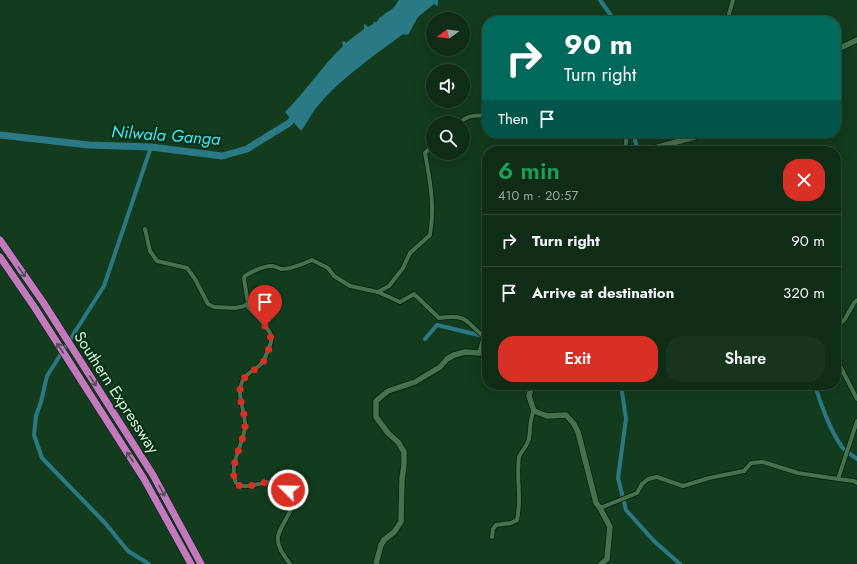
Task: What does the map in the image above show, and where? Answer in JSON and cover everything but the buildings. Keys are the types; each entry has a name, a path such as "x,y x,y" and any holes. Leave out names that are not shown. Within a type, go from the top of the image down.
{"highway":[{"name":"Southern Expressway","path":"0,240 43,302 153,475 201,564"},
{"name":"Southern Expressway","path":"0,257 35,308 144,479 191,564"}],"street":[{"path":"729,16 733,0"},
{"path":"841,48 857,40"},
{"path":"469,116 482,116"},
{"path":"661,146 690,138"},
{"path":"378,292 389,286 403,268 410,253 430,234 432,206 431,182 424,153 426,151"},
{"path":"145,229 150,251 158,261 187,268 196,279 208,304 214,307 235,308 244,306 248,303"},
{"path":"290,564 280,551 277,543 279,532 293,503 290,494 285,487 277,483 260,483 249,486 240,486 236,484 233,476 236,458 245,429 240,386 244,377 263,362 271,341 270,332 248,307 244,279 245,276 265,266 274,266 281,269 312,260 328,268 334,276 350,286 378,292 400,302 414,294 439,318 452,316 462,318 482,334"},
{"path":"841,324 846,319 857,300"},
{"path":"376,564 381,545 384,540 394,532 401,522 404,452 398,442 388,433 376,417 376,401 388,391 415,382 440,367 454,354 465,352 480,353 482,346"},
{"path":"841,368 857,399"},
{"path":"492,537 493,529 496,525 511,523 517,520 519,511 520,456 528,445 531,415 534,411 529,396 531,390"},
{"path":"534,411 547,416 566,415 574,424 578,432 596,503 610,527 607,559 601,564"},
{"path":"838,479 857,420"},
{"path":"600,508 637,493 642,484 648,479 657,477 683,486 709,478 744,471 751,463 763,462 798,473 854,481 857,483"}],"water":[{"path":"399,0 438,0 438,5 437,6 434,4 418,17 408,35 403,34 346,77 325,97 301,131 285,112 343,46 342,42 344,41 346,43 364,29 365,24 368,27 374,22 377,22 380,17 394,7"}],"waterway":[{"path":"600,0 611,16"},
{"name":"Nilwala Ganga","path":"0,135 89,145 151,147 222,156 247,149 289,123 298,113"},
{"path":"635,138 637,146"},
{"path":"149,564 128,551 105,523 42,458 34,435 36,416 47,376 104,286 151,147"},
{"path":"425,339 437,325 482,336"},
{"path":"622,390 626,419 618,478 626,510 654,541 680,564"},
{"path":"817,390 826,417 838,441 847,452 857,459"}],"route":[{"path":"265,326 270,332 271,337 266,358 260,366 244,377 240,386 240,399 243,404 245,429 236,458 233,476 236,484 240,486 245,487 260,483 277,483 282,484 288,490"}]}
